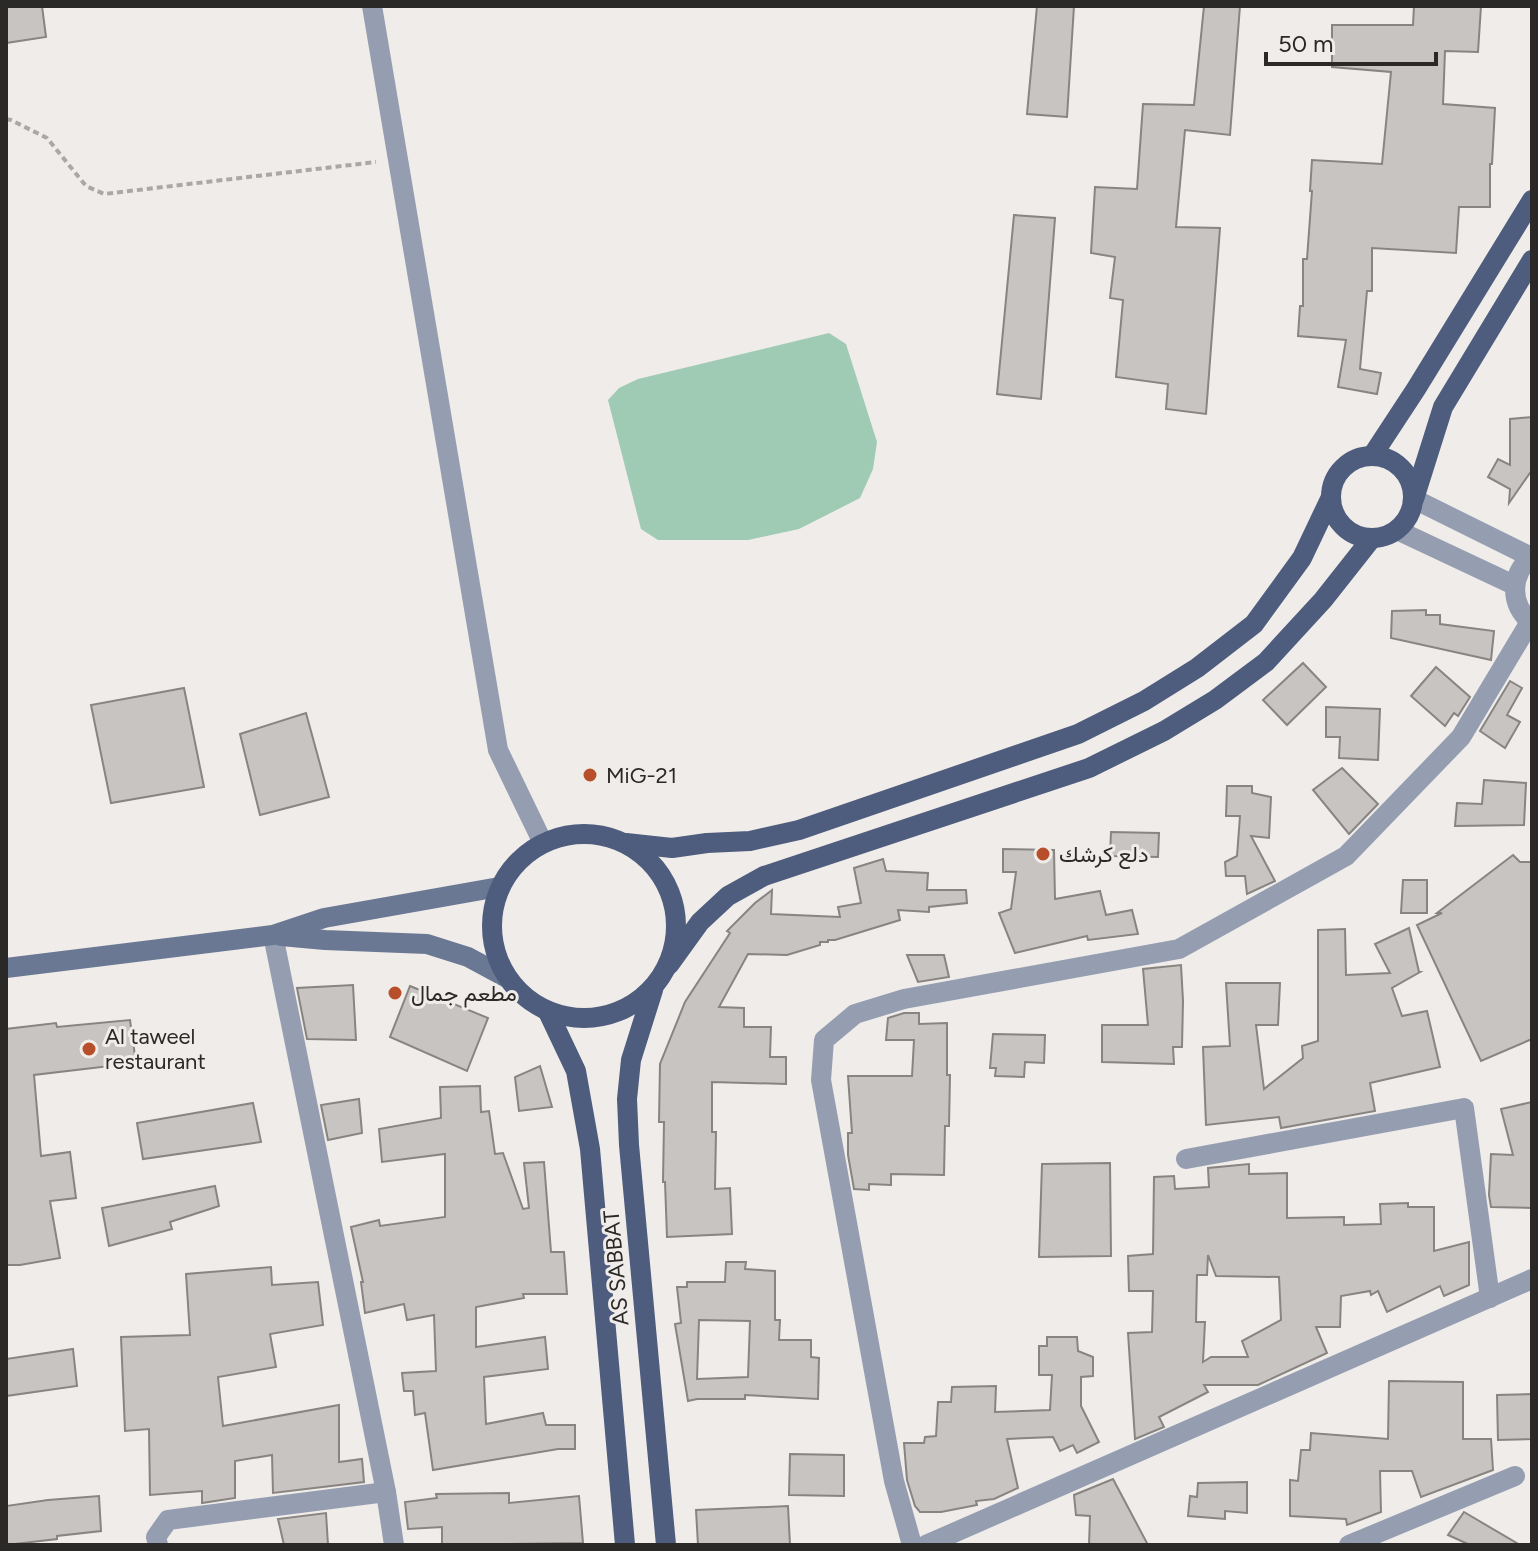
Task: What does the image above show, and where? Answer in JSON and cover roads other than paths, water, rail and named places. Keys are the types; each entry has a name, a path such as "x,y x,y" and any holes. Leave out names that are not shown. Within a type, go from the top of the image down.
{"main road":[{"path":"1372,456 1532,200"},
{"path":"1331,497 1339,521 1359,536 1385,536 1405,522 1443,407 1532,260"},
{"path":"1372,538 1323,600 1266,662 1215,700 1164,731 1089,768 764,876 728,896 700,922 654,989 631,1006 605,1017 576,1019 548,1012 525,998 507,978 494,949 491,918 499,887 517,862 543,843 570,834 599,834 626,843 672,848 750,841 787,833 1078,734 1144,701 1197,668 1254,624 1302,558 1331,497 1333,484 1348,464 1372,456 1397,464 1412,486 1414,499"},
{"path":"626,843 649,859 666,882 676,909 677,938 669,965"},
{"path":"6,968 273,935 324,918 499,887"},
{"path":"273,935 427,944 468,957 507,978"},
{"name":"AS SABBAT","path":"654,989 631,1060 627,1099 666,1545"},
{"name":"AS SABBAT","path":"548,1012 576,1071 590,1149 625,1545"}],"street":[{"path":"372,6 498,750 543,843"},
{"path":"912,1545 894,1481 821,1080 824,1040 855,1014 904,999 1179,949 1346,856 1461,737 1531,622 1517,606 1514,585 1517,574 1531,556 1414,499"},
{"path":"1397,530 1514,585"},
{"path":"273,935 386,1492 394,1545"},
{"path":"1186,1159 1464,1108 1490,1298"},
{"path":"926,1545 1532,1279"},
{"path":"1349,1545 1515,1476"},
{"path":"158,1545 156,1537 168,1520 386,1492"}],"place":[{"name":"MiG-21","path":"590,775"},
{"name":"دلع كرشك","path":"1043,854"},
{"name":"مطعم جمال","path":"395,993"},
{"name":"Al taweel restaurant","path":"89,1049"}]}
